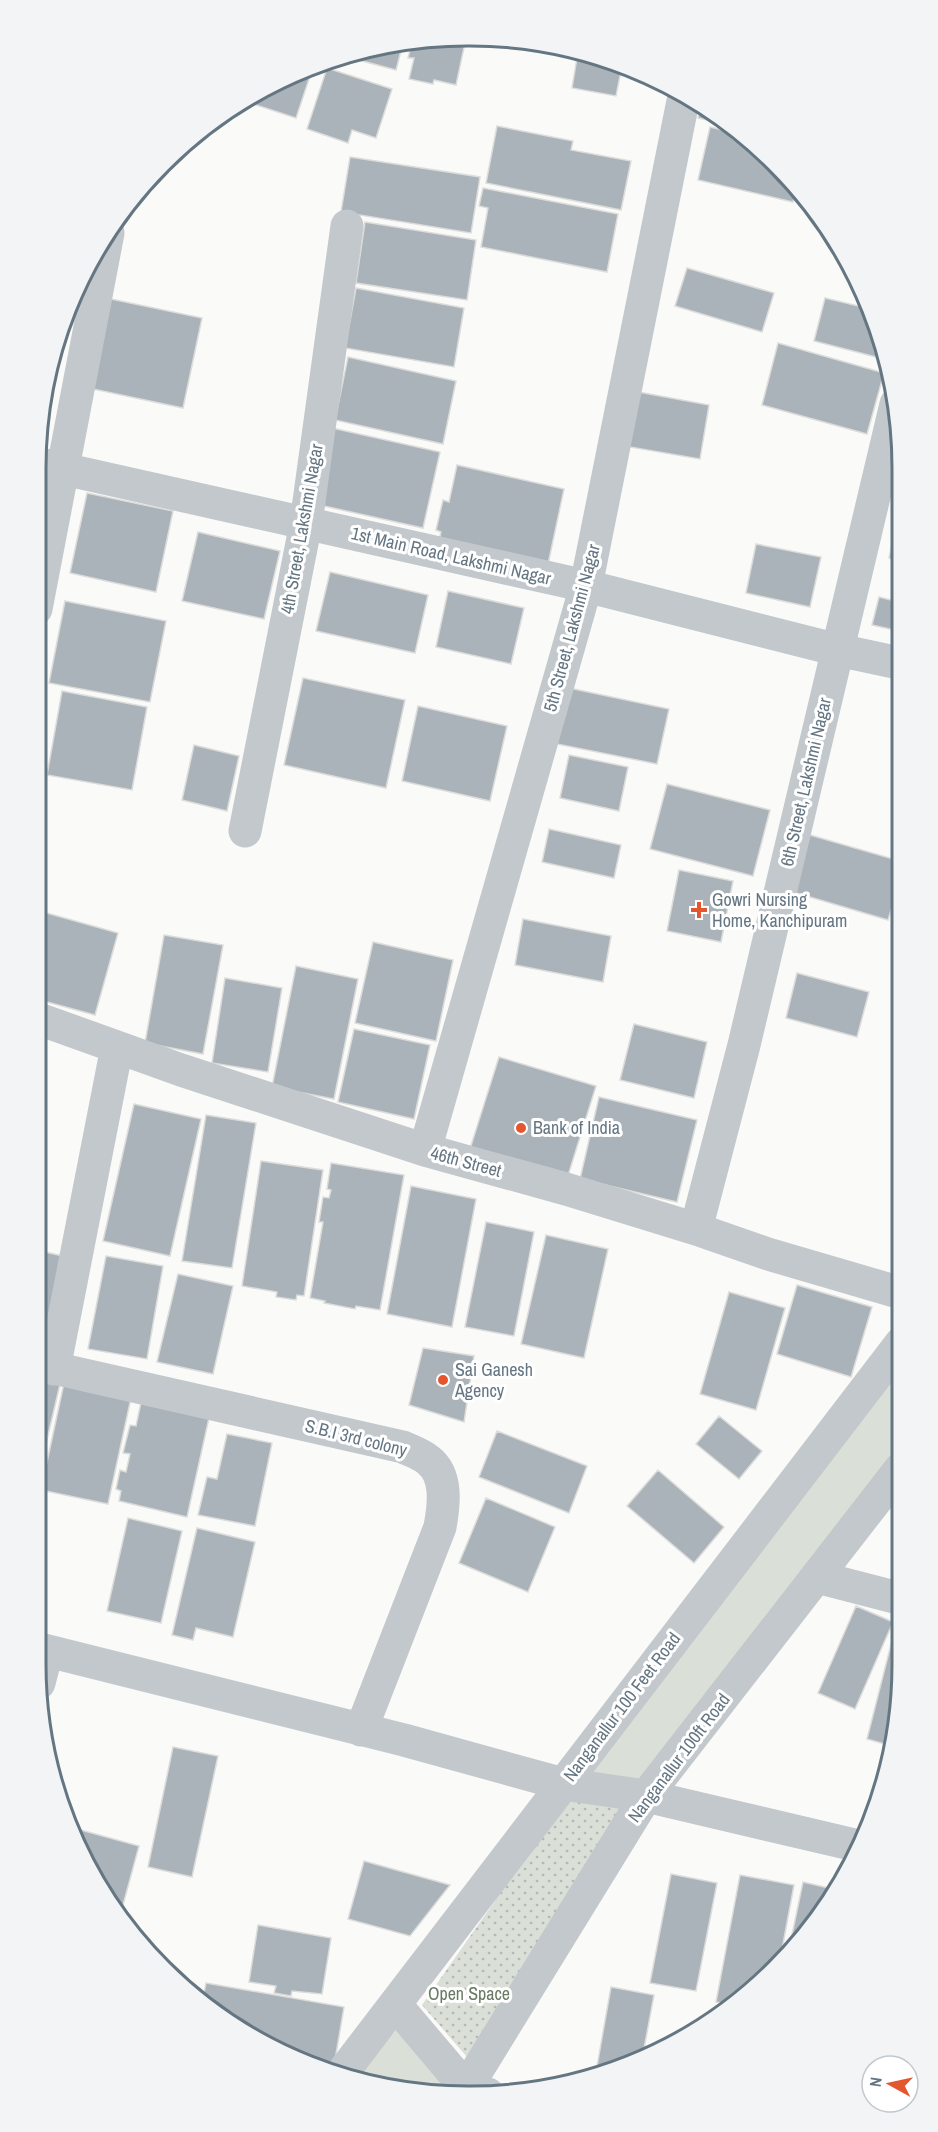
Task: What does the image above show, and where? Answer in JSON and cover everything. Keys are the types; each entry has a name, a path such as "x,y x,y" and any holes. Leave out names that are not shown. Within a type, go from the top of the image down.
{"street":[{"name":"5th Street, Lakshmi Nagar","path":"425,1150 586,586 682,104"},
{"name":"4th Street, Lakshmi Nagar","path":"245,831 306,523 347,226"},
{"path":"46,508 50,467 101,262"},
{"name":"6th Street, Lakshmi Nagar","path":"696,1229 746,1033 890,430"},
{"name":"1st Main Road, Lakshmi Nagar","path":"50,467 586,586 892,662"},
{"name":"46th Street","path":"46,1022 270,1100 425,1150 566,1189 768,1254 892,1290"},
{"path":"46,1362 117,1047"},
{"name":"Nanganallur 100 Feet Road","path":"347,2067 892,1354"},
{"name":"S.B.I 3rd colony","path":"46,1366 403,1447 429,1460 441,1479 444,1501 441,1527 361,1730"},
{"name":"Nanganallur 100ft Road","path":"477,2086 646,1796 892,1480"},
{"path":"817,1577 892,1596"},
{"path":"46,1662 361,1730 563,1784 646,1796 851,1844"},
{"path":"395,2004 467,2086"}],"green space":[{"path":"892,1373 892,1462 641,1786 582,1776"},
{"name":"Open Space","path":"569,1795 627,1809 467,2057 422,2005"},
{"path":"397,2029 449,2076 441,2085 363,2072"}],"building":[{"path":"464,46 456,85 434,80 433,84 409,79 414,58 408,58 410,51"},
{"path":"401,52 396,70 361,61"},
{"path":"577,61 620,75 616,96 572,88"},
{"path":"332,70 392,89 376,138 352,130 348,143 307,129 326,72"},
{"path":"309,78 296,118 255,105"},
{"path":"497,126 573,141 571,150 631,161 621,210 486,183"},
{"path":"710,127 720,129 748,151 794,199 793,202 698,180"},
{"path":"350,157 480,177 471,233 341,212"},
{"path":"483,188 618,214 607,272 481,247 488,208 479,206"},
{"path":"365,222 476,240 467,300 356,283"},
{"path":"687,268 774,293 762,332 675,306"},
{"path":"356,288 464,308 454,367 345,348"},
{"path":"825,298 859,306 876,357 814,341"},
{"path":"111,299 202,318 183,408 93,389"},
{"path":"778,343 880,372 882,381 867,434 762,405"},
{"path":"348,357 456,381 443,444 335,420"},
{"path":"633,391 709,405 700,459 624,446"},
{"path":"332,428 440,452 423,528 315,504"},
{"path":"457,465 564,489 547,569 438,545 441,532 436,530 443,500 449,502"},
{"path":"87,493 173,511 156,592 70,573"},
{"path":"198,532 280,551 264,619 182,601"},
{"path":"756,544 821,557 810,607 746,593"},
{"path":"330,572 428,595 415,653 316,631"},
{"path":"448,591 524,608 511,664 436,647"},
{"path":"879,597 892,600 892,629 872,625"},
{"path":"65,601 166,621 150,702 49,683"},
{"path":"303,678 405,700 386,788 284,765"},
{"path":"569,688 669,709 657,764 557,744"},
{"path":"62,691 147,707 132,790 47,775"},
{"path":"418,706 507,726 490,801 402,781"},
{"path":"194,745 239,756 227,811 182,800"},
{"path":"569,755 628,767 619,811 560,798"},
{"path":"667,784 770,810 753,876 650,849"},
{"path":"549,829 621,845 614,878 542,862"},
{"path":"810,835 892,859 892,907 888,920 793,892"},
{"path":"679,870 733,881 721,942 667,931"},
{"path":"46,913 118,933 95,1015 46,1002"},
{"path":"523,919 611,936 603,982 515,965"},
{"path":"164,935 223,945 203,1054 145,1043"},
{"path":"373,942 453,960 436,1041 355,1023"},
{"path":"296,966 358,979 334,1099 272,1087"},
{"path":"797,973 869,992 857,1037 786,1018"},
{"path":"225,978 282,988 268,1072 212,1063"},
{"path":"634,1024 707,1042 694,1098 620,1080"},
{"path":"354,1029 430,1045 414,1119 338,1102"},
{"path":"499,1057 596,1086 566,1182 469,1152"},
{"path":"599,1097 697,1120 677,1202 580,1179"},
{"path":"134,1104 201,1119 170,1256 103,1241"},
{"path":"206,1115 256,1123 232,1268 182,1261"},
{"path":"261,1161 323,1170 304,1296 297,1295 296,1300 276,1297 277,1292 242,1286"},
{"path":"331,1163 404,1175 380,1310 356,1306 355,1309 310,1298 323,1222 319,1222 323,1197 329,1198 331,1190 327,1189"},
{"path":"411,1186 476,1199 452,1327 387,1314"},
{"path":"486,1222 534,1232 514,1336 465,1327"},
{"path":"546,1235 608,1249 584,1358 521,1344"},
{"path":"46,1252 72,1258 46,1360"},
{"path":"106,1256 163,1266 147,1359 88,1349"},
{"path":"178,1274 233,1286 213,1374 157,1362"},
{"path":"797,1285 872,1307 851,1377 777,1354"},
{"path":"729,1292 785,1308 756,1410 700,1394"},
{"name":"Sai Ganesh Agency","path":"423,1348 474,1356 464,1422 409,1405"},
{"path":"46,1376 61,1380 46,1444"},
{"path":"64,1383 131,1398 108,1504 46,1491 46,1467"},
{"path":"143,1393 211,1409 187,1517 119,1501 121,1491 116,1489 120,1470 126,1472 130,1454 123,1453 130,1425 136,1426"},
{"path":"719,1416 762,1451 739,1479 696,1444"},
{"path":"497,1431 587,1466 569,1513 479,1477"},
{"path":"227,1434 272,1443 255,1526 198,1515 207,1477 217,1479"},
{"path":"658,1470 724,1527 694,1563 627,1506"},
{"path":"486,1498 555,1527 528,1592 459,1563"},
{"path":"128,1518 182,1531 161,1623 107,1611"},
{"path":"197,1528 255,1542 233,1637 196,1628 193,1640 172,1635"},
{"path":"856,1606 892,1622 855,1709 818,1693"},
{"path":"892,1640 891,1691 883,1744 867,1739"},
{"path":"173,1747 218,1756 192,1877 148,1867"},
{"path":"81,1830 139,1846 123,1905 103,1874"},
{"path":"364,1861 450,1885 410,1936 348,1919"},
{"path":"671,1874 717,1883 696,1991 650,1983"},
{"path":"740,1875 794,1885 782,1947 748,1981 720,2003 716,2002"},
{"path":"803,1882 827,1888 820,1898 792,1936"},
{"path":"258,1925 331,1938 322,1994 292,1991 291,1996 274,1993 276,1986 249,1982"},
{"path":"206,1983 344,2007 334,2063 282,2042 258,2029 204,1992"},
{"path":"611,1987 654,1995 644,2047 597,2065"}],"place":[{"name":"Gowri Nursing Home, Kanchipuram","path":"699,910"},
{"name":"Bank of India","path":"521,1128"},
{"name":"Sai Ganesh Agency","path":"443,1380"}]}
